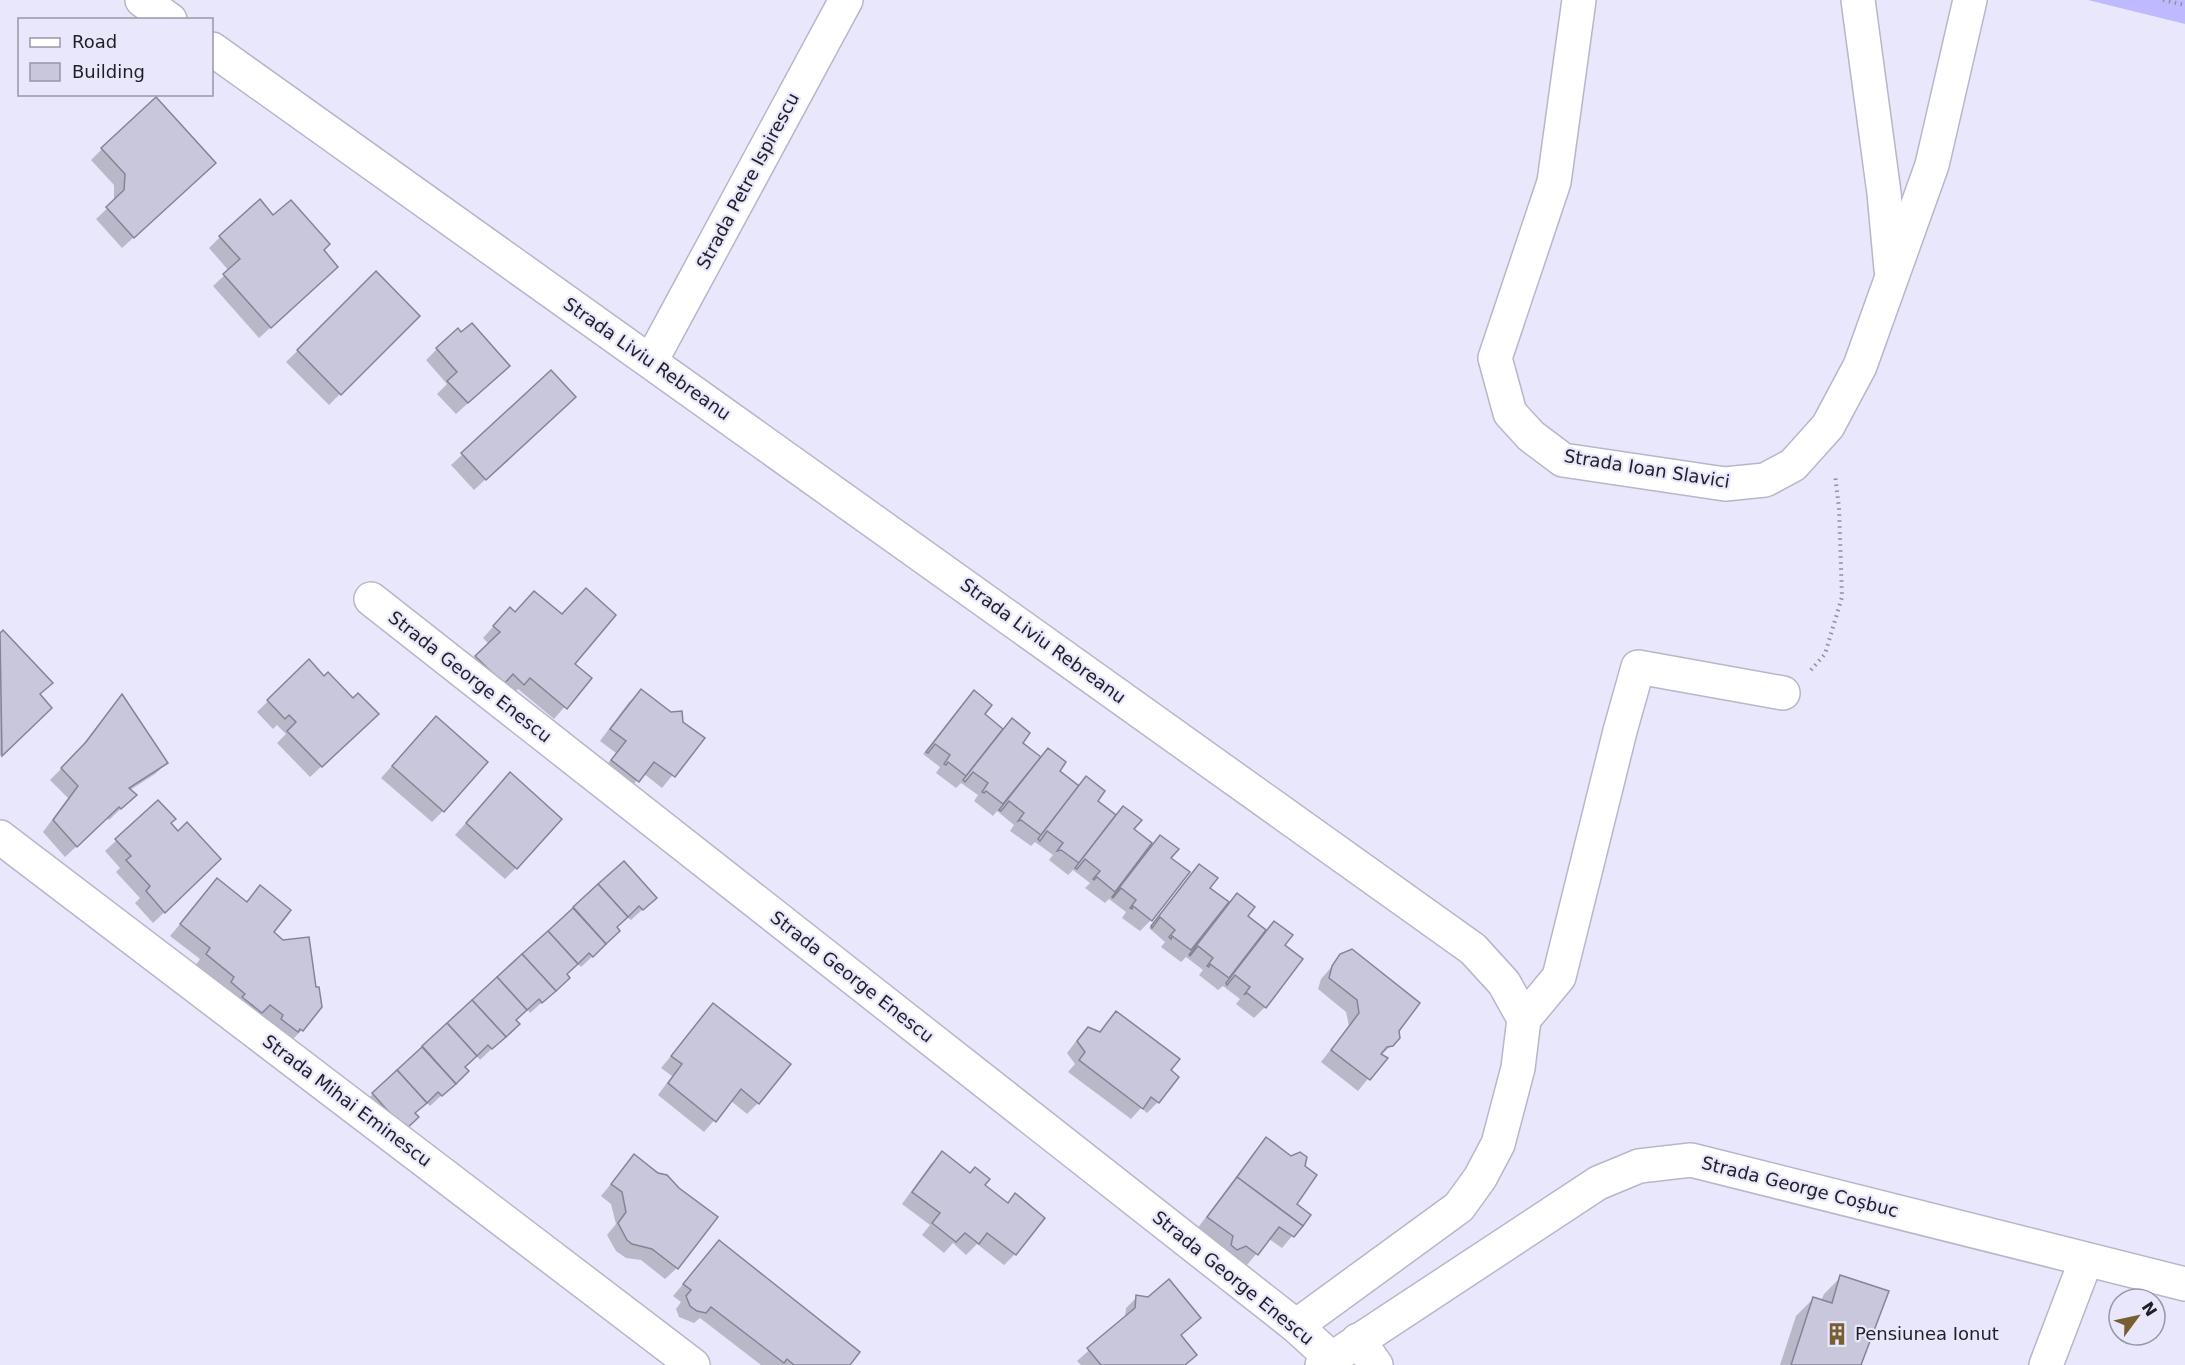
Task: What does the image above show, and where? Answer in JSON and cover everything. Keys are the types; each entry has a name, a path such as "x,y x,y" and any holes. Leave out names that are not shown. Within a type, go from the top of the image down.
{"street":[{"path":"142,0 167,18"},
{"name":"Strada Petre Ispirescu","path":"651,361 846,0"},
{"name":"Strada Ioan Slavici","path":"1579,0 1554,182 1495,358 1510,413 1531,436 1563,460 1725,484 1765,480 1793,465 1828,426 1860,366 1932,165 1970,0"},
{"name":"Strada Ioan Slavici","path":"1858,0 1884,193 1892,277"},
{"name":"Strada Liviu Rebreanu","path":"213,50 1473,949 1504,983 1524,1019"},
{"name":"Strada George Enescu","path":"371,599 1296,1326 1326,1361"},
{"path":"1296,1326 1459,1207 1480,1178 1498,1144 1518,1068 1524,1019 1558,977 1638,667 1783,693"},
{"name":"Strada Mihai Eminescu","path":"4,848 693,1365"},
{"name":"Strada George Coșbuc","path":"1326,1361 1367,1352 1598,1184 1639,1166 1691,1160 2185,1284"},
{"path":"2046,1365 2086,1260"}],"path":[{"path":"2163,0 2185,5"},
{"path":"1783,693 1802,680 1825,654 1842,597 1839,508 1828,426"}],"shaded area":[{"path":"2088,0 2185,0 2185,24"}],"building":[{"path":"156,97 216,163 134,238 106,207 124,190 125,174 101,148"},
{"path":"260,199 273,215 291,200 330,244 324,250 338,267 271,328 223,274 240,259 219,236"},
{"path":"376,271 420,316 341,395 297,350"},
{"path":"472,323 510,366 468,403 447,381 457,372 436,348 458,328 461,332"},
{"path":"551,370 576,397 486,480 461,453"},
{"path":"586,588 616,615 575,664 592,678 567,709 530,678 524,685 513,674 504,684 475,656 500,632 493,626 510,607 515,612 534,591 562,614"},
{"path":"3,630 53,683 40,694 52,708 2,756 0,633"},
{"path":"309,659 324,676 328,672 353,698 358,693 379,714 322,767 287,731 296,722 289,715 285,719 267,700"},
{"path":"641,689 671,712 682,711 683,722 705,738 675,777 654,762 639,782 611,760 626,741 610,729"},
{"path":"974,690 992,705 985,714 1003,729 966,776 948,762 944,764 950,755 935,744 928,753 926,752"},
{"path":"122,694 168,763 129,788 137,795 121,809 119,807 77,847 53,820 78,786 61,768 86,742"},
{"path":"436,716 488,762 444,812 392,766"},
{"path":"1012,718 1030,733 1023,743 1041,757 1003,804 986,791 982,792 988,783 973,772 965,782 963,780"},
{"path":"1048,748 1066,762 1060,771 1079,786 1041,835 1021,820 1018,821 1024,813 1009,801 1001,811 999,810"},
{"path":"510,772 562,819 517,869 466,823"},
{"path":"1086,776 1105,791 1098,801 1116,815 1079,863 1061,850 1057,851 1063,843 1047,831 1040,841 1038,839"},
{"path":"158,800 176,819 171,823 178,831 187,822 221,859 165,913 146,891 150,886 126,860 131,856 115,839"},
{"path":"1123,806 1142,820 1134,829 1152,843 1115,892 1097,877 1093,879 1100,871 1085,859 1077,869 1075,868"},
{"path":"1160,835 1179,849 1171,858 1190,872 1152,921 1133,906 1132,909 1130,908 1136,900 1121,888 1112,897"},
{"path":"624,861 657,898 643,910 639,906 628,917 598,884"},
{"path":"1199,864 1218,878 1210,888 1229,902 1191,950 1172,936 1171,939 1169,937 1175,930 1160,917 1152,928 1151,926"},
{"path":"217,878 247,902 260,885 291,910 274,932 283,940 309,937 316,987 319,987 322,1007 303,1031 300,1029 298,1032 281,1019 283,1015 270,1005 262,1013 242,997 245,994 231,982 234,977 206,954 210,948 180,924"},
{"path":"598,884 628,917 617,927 620,931 606,944 573,907"},
{"path":"1237,893 1255,907 1248,916 1266,930 1229,978 1210,964 1209,967 1207,966 1213,958 1198,946 1189,955"},
{"path":"573,908 606,944 593,957 589,953 578,964 548,931"},
{"path":"1274,921 1293,935 1285,945 1303,959 1266,1008 1247,993 1244,995 1250,987 1235,975 1227,985 1226,983"},
{"path":"548,931 578,964 567,974 570,978 556,991 522,954"},
{"path":"1352,949 1420,1003 1399,1031 1400,1038 1381,1054 1388,1058 1370,1080 1331,1050 1359,1013 1357,1000 1329,978 1332,966 1340,954"},
{"path":"522,954 556,991 542,1003 539,999 527,1010 497,977"},
{"path":"497,977 527,1010 516,1020 520,1024 506,1037 472,1000"},
{"path":"472,1000 506,1037 492,1049 488,1045 477,1056 447,1023"},
{"path":"713,1003 791,1064 759,1104 741,1089 716,1122 668,1083 682,1064 671,1056"},
{"path":"1116,1011 1180,1059 1171,1070 1179,1077 1159,1103 1151,1097 1143,1109 1079,1060 1085,1052 1077,1041 1088,1027 1100,1032"},
{"path":"447,1023 477,1056 465,1067 469,1071 456,1084 422,1046"},
{"path":"422,1047 456,1084 442,1096 438,1092 427,1103 397,1070"},
{"path":"397,1070 427,1103 415,1113 419,1117 405,1130 372,1093"},
{"path":"1266,1137 1291,1156 1300,1152 1307,1157 1305,1166 1317,1175 1297,1204 1311,1215 1303,1226 1237,1177"},
{"path":"942,1151 970,1173 975,1167 990,1179 985,1185 1008,1203 1015,1193 1045,1218 1016,1255 987,1233 979,1244 965,1233 956,1242 932,1223 940,1213 912,1192"},
{"path":"634,1154 658,1173 667,1175 679,1188 718,1217 678,1269 652,1249 632,1244 627,1240 618,1223 626,1212 622,1192 611,1184"},
{"path":"1237,1177 1303,1226 1294,1237 1279,1227 1258,1255 1246,1246 1237,1250 1231,1245 1233,1236 1207,1217"},
{"path":"719,1240 860,1352 850,1365 794,1365 787,1359 784,1363 711,1307 706,1313 690,1306 686,1296 691,1290 683,1284"},
{"name":"Pensiunea Ionut","path":"1840,1275 1889,1291 1861,1365 1791,1365 1813,1297 1832,1303"},
{"path":"1169,1279 1201,1318 1181,1335 1197,1355 1185,1365 1101,1365 1087,1348 1135,1308 1136,1295 1148,1297"}],"place":[{"name":"Pensiunea Ionut","path":"1837,1334"}]}
